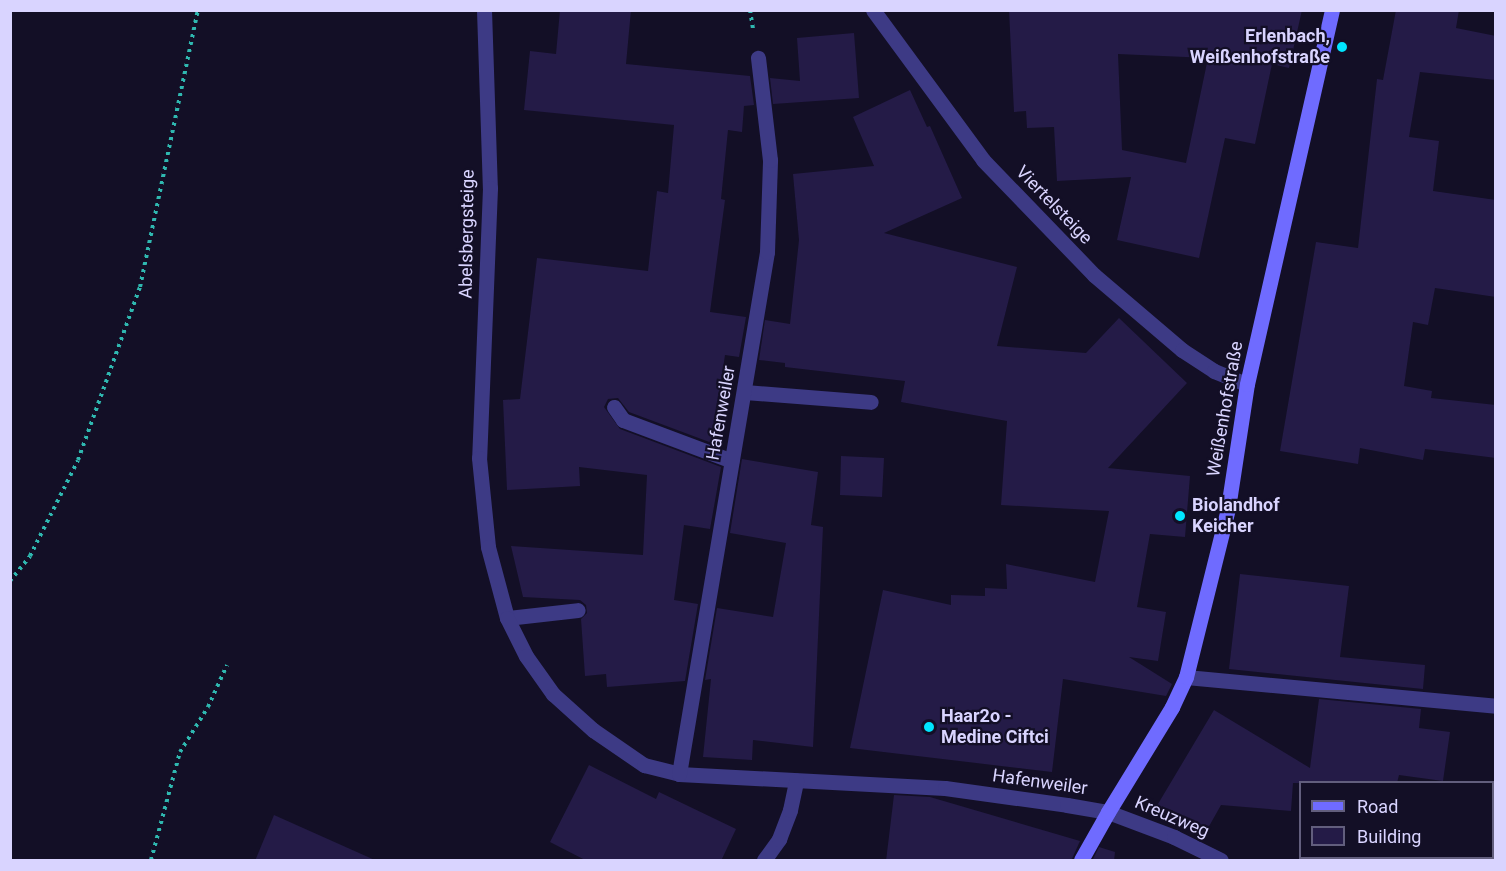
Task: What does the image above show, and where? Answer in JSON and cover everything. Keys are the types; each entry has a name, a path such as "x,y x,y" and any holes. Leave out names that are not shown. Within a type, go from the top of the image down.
{"street":[{"name":"Abelsbergsteige","path":"479,458 490,188 484,10"},
{"name":"Viertelsteige","path":"873,10 983,160 1094,275 1182,350 1214,371 1247,384"},
{"name":"Weißenhofstraße","path":"1081,861 1172,707 1186,677 1228,508 1247,384 1332,10"},
{"name":"Hafenweiler","path":"679,774 745,392 767,240 770,160 758,58"},
{"path":"745,392 872,402"},
{"path":"614,407 623,420 732,461"},
{"name":"Hafenweiler","path":"479,458 488,547 507,618 526,656 553,694 593,730 644,765 679,774 796,782 945,788 1108,812"},
{"path":"507,618 578,610"},
{"path":"1186,677 1496,706"},
{"path":"764,861 779,839 790,810 796,782"},
{"name":"Kreuzweg","path":"1108,812 1174,837 1221,861"}],"path":[{"path":"10,581 30,556 78,460 140,287 198,10"},
{"path":"151,861 180,752 208,707 227,664"}],"building":[{"path":"560,10 631,10 626,64 750,76 754,105 744,106 742,132 728,130 721,199 725,200 710,312 746,317 739,357 725,355 712,443 629,412 618,398 608,399 604,407 620,429 721,467 710,529 684,525 674,600 698,604 685,681 607,687 606,674 585,676 581,619 587,613 586,605 580,600 523,597 511,546 643,555 647,475 579,467 580,486 507,490 503,400 520,399 537,258 648,271 657,191 668,193 674,125 524,110 530,51 556,54"},
{"path":"1009,10 1302,10 1289,68 1272,64 1255,144 1225,138 1199,258 1117,240 1131,177 1057,181 1054,127 1027,128 1026,111 1014,112","holes":["1118,54 1208,58 1186,163 1122,150"]},
{"path":"1396,10 1459,10 1456,28 1496,36 1496,80 1420,72 1409,137 1439,141 1433,191 1496,200 1496,297 1435,288 1428,325 1413,322 1404,386 1432,391 1431,398 1496,405 1496,458 1425,449 1423,460 1360,448 1358,464 1280,451 1316,242 1358,248 1377,79 1383,80"},
{"path":"854,33 859,98 773,104 770,78 800,81 797,38"},
{"path":"910,90 927,127 930,126 962,198 884,233 1017,267 997,346 1086,353 1119,318 1187,383 1108,468 1190,476 1185,537 1150,534 1137,607 1166,612 1158,661 1129,657 1172,684 1166,696 1063,679 1052,772 850,748 883,590 951,605 951,595 985,596 985,588 1007,589 1006,564 1095,582 1109,511 1001,505 1007,421 901,402 905,381 785,367 785,363 759,360 765,320 790,324 799,240 793,174 874,166 853,117"},
{"path":"841,456 884,458 882,497 840,495"},
{"path":"742,459 818,472 811,525 823,527 813,747 753,740 752,760 703,757 711,679 705,680 717,608 773,617 786,543 730,533"},
{"path":"1240,574 1349,586 1340,657 1425,665 1423,689 1229,669"},
{"path":"1319,699 1421,709 1419,728 1450,732 1443,781 1399,775 1398,781 1299,781 1299,783 1293,783 1291,811 1221,805 1203,837 1155,809 1214,710 1310,768"},
{"path":"589,765 656,799 659,792 736,829 721,861 587,861 550,842"},
{"path":"894,795 930,797 1080,841 1071,861 886,861"},
{"path":"274,815 377,861 255,861"},
{"path":"1099,847 1115,852 1114,861 1092,861"}],"place":[{"name":"Erlenbach, Weißenhofstraße","path":"1342,47"},
{"name":"Biolandhof Keicher","path":"1180,516"},
{"name":"Haar2o - Medine Ciftci","path":"929,727"}]}
